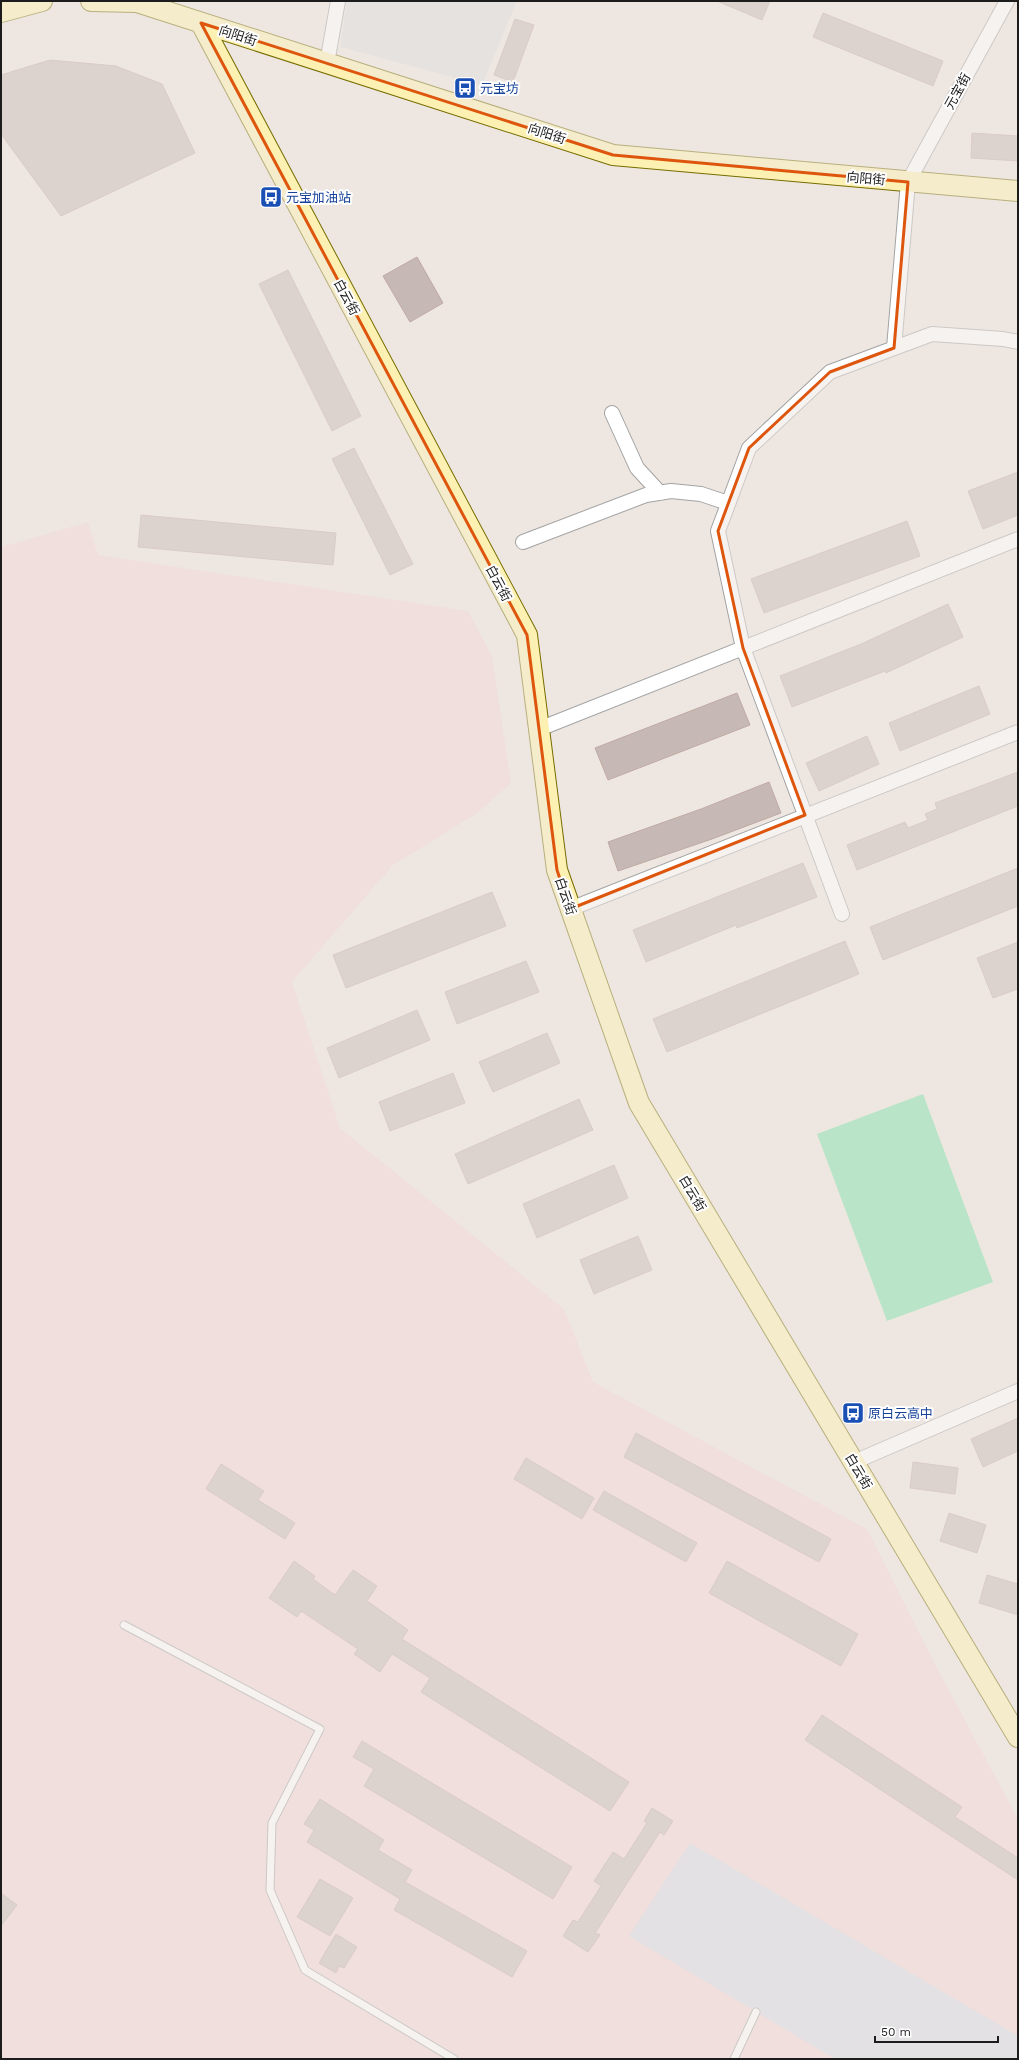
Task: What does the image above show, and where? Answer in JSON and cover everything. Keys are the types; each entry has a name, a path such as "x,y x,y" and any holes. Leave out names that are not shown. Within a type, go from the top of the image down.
{"main road":[{"path":"1,12 42,1"},
{"name":"向阳街","path":"91,1 137,2 613,155 1018,191"},
{"name":"白云街","path":"201,23 527,635 557,870 639,1103 1018,1737"}],"street":[{"path":"327,63 338,1"},
{"name":"元宝街","path":"908,182 1007,1"},
{"path":"894,348 908,182"},
{"path":"842,914 744,648 718,531 749,448 830,372 932,334 1003,339 1018,342"},
{"path":"612,413 637,468 660,493"},
{"path":"523,542 646,495 671,491 701,494 728,503"},
{"path":"539,729 1018,539"},
{"path":"570,909 1018,732"},
{"path":"854,1462 1018,1391"}],"lane":[{"path":"124,1625 320,1730 272,1823 270,1890 305,1970 454,2059"},
{"path":"734,2059 756,2012"}],"highlighted area":[{"path":"201,23 613,155 908,182 894,348 830,372 749,448 718,531 743,648 805,815 570,909 557,870 527,635"}],"shaded area":[{"path":"347,1 517,1 482,85 340,47"},
{"path":"88,522 98,555 468,611 492,656 511,783 476,814 393,865 292,982 340,1128 564,1309 593,1382 867,1529 936,1666 1018,1819 1018,2059 1,2059 1,547"},
{"path":"690,1843 1018,2036 1018,2059 835,2059 629,1936"}],"green space":[{"path":"923,1094 993,1282 887,1321 817,1134"}],"building":[{"path":"717,1 770,1 762,20"},
{"path":"823,13 943,61 933,86 813,37"},
{"path":"515,19 534,25 513,82 494,75"},
{"path":"50,60 116,66 162,84 195,153 61,216 1,134 1,75"},
{"path":"972,133 1018,136 1018,161 971,158"},
{"path":"417,257 443,303 410,322 383,276"},
{"path":"288,270 361,416 332,431 259,284"},
{"path":"354,448 413,564 390,575 332,459"},
{"path":"1018,472 1018,515 983,529 968,491"},
{"path":"141,515 336,533 333,565 138,547"},
{"path":"907,521 920,556 764,613 751,579"},
{"path":"948,604 963,637 886,673 885,671 792,707 780,676 861,644"},
{"path":"979,686 990,714 900,751 889,723"},
{"path":"737,693 750,725 608,780 595,748"},
{"path":"867,736 879,764 819,791 806,763"},
{"path":"1018,772 1018,806 857,870 847,845 905,822 908,828 928,820 925,814 937,809 935,803"},
{"path":"769,782 781,813 712,839 618,871 608,842 701,809"},
{"path":"803,863 817,897 737,928 736,925 646,962 633,930"},
{"path":"1018,868 1018,906 883,960 870,927"},
{"path":"492,892 506,926 346,988 333,955"},
{"path":"845,941 859,974 667,1052 653,1019"},
{"path":"1018,942 1018,989 993,998 977,958"},
{"path":"526,961 539,992 457,1024 445,992"},
{"path":"417,1010 430,1040 339,1078 327,1048"},
{"path":"547,1033 560,1063 493,1092 479,1062"},
{"path":"453,1073 465,1103 390,1131 379,1102"},
{"path":"579,1099 593,1130 468,1184 455,1154"},
{"path":"614,1165 628,1198 537,1238 523,1204"},
{"path":"638,1236 652,1270 594,1294 580,1260"},
{"path":"1018,1418 1018,1451 983,1467 971,1439"},
{"path":"636,1433 831,1539 819,1562 624,1457"},
{"path":"526,1458 594,1498 582,1519 514,1479"},
{"path":"913,1462 958,1468 955,1494 910,1488"},
{"path":"221,1464 264,1491 258,1500 295,1523 285,1539 206,1489"},
{"path":"604,1491 697,1543 686,1562 593,1510"},
{"path":"949,1513 986,1525 977,1553 940,1541"},
{"path":"294,1561 315,1576 313,1579 335,1595 353,1570 377,1586 367,1601 408,1630 402,1639 629,1782 610,1811 421,1692 430,1678 392,1654 380,1672 354,1654 358,1649 301,1611 297,1617 269,1598"},
{"path":"727,1561 858,1634 841,1666 709,1593"},
{"path":"987,1575 1018,1584 1018,1615 979,1603"},
{"path":"822,1715 962,1807 955,1817 1018,1858 1018,1880 805,1740"},
{"path":"362,1741 572,1867 553,1899 364,1786 374,1769 353,1757"},
{"path":"320,1799 384,1840 378,1850 412,1870 405,1882 527,1951 512,1977 394,1910 400,1899 307,1842 314,1830 304,1824"},
{"path":"652,1808 673,1821 664,1835 660,1832 595,1933 600,1935 588,1952 563,1936 573,1920 578,1922 601,1886 594,1881 613,1852 624,1859 647,1823 644,1821"},
{"path":"320,1879 353,1898 330,1936 297,1917"},
{"path":"1,1893 17,1905 1,1926"},
{"path":"336,1934 357,1947 344,1968 339,1966 336,1973 319,1963"}],"place":[{"name":"元宝坊","path":"465,88"},
{"name":"元宝加油站","path":"271,197"},
{"name":"原白云高中","path":"853,1413"}]}
